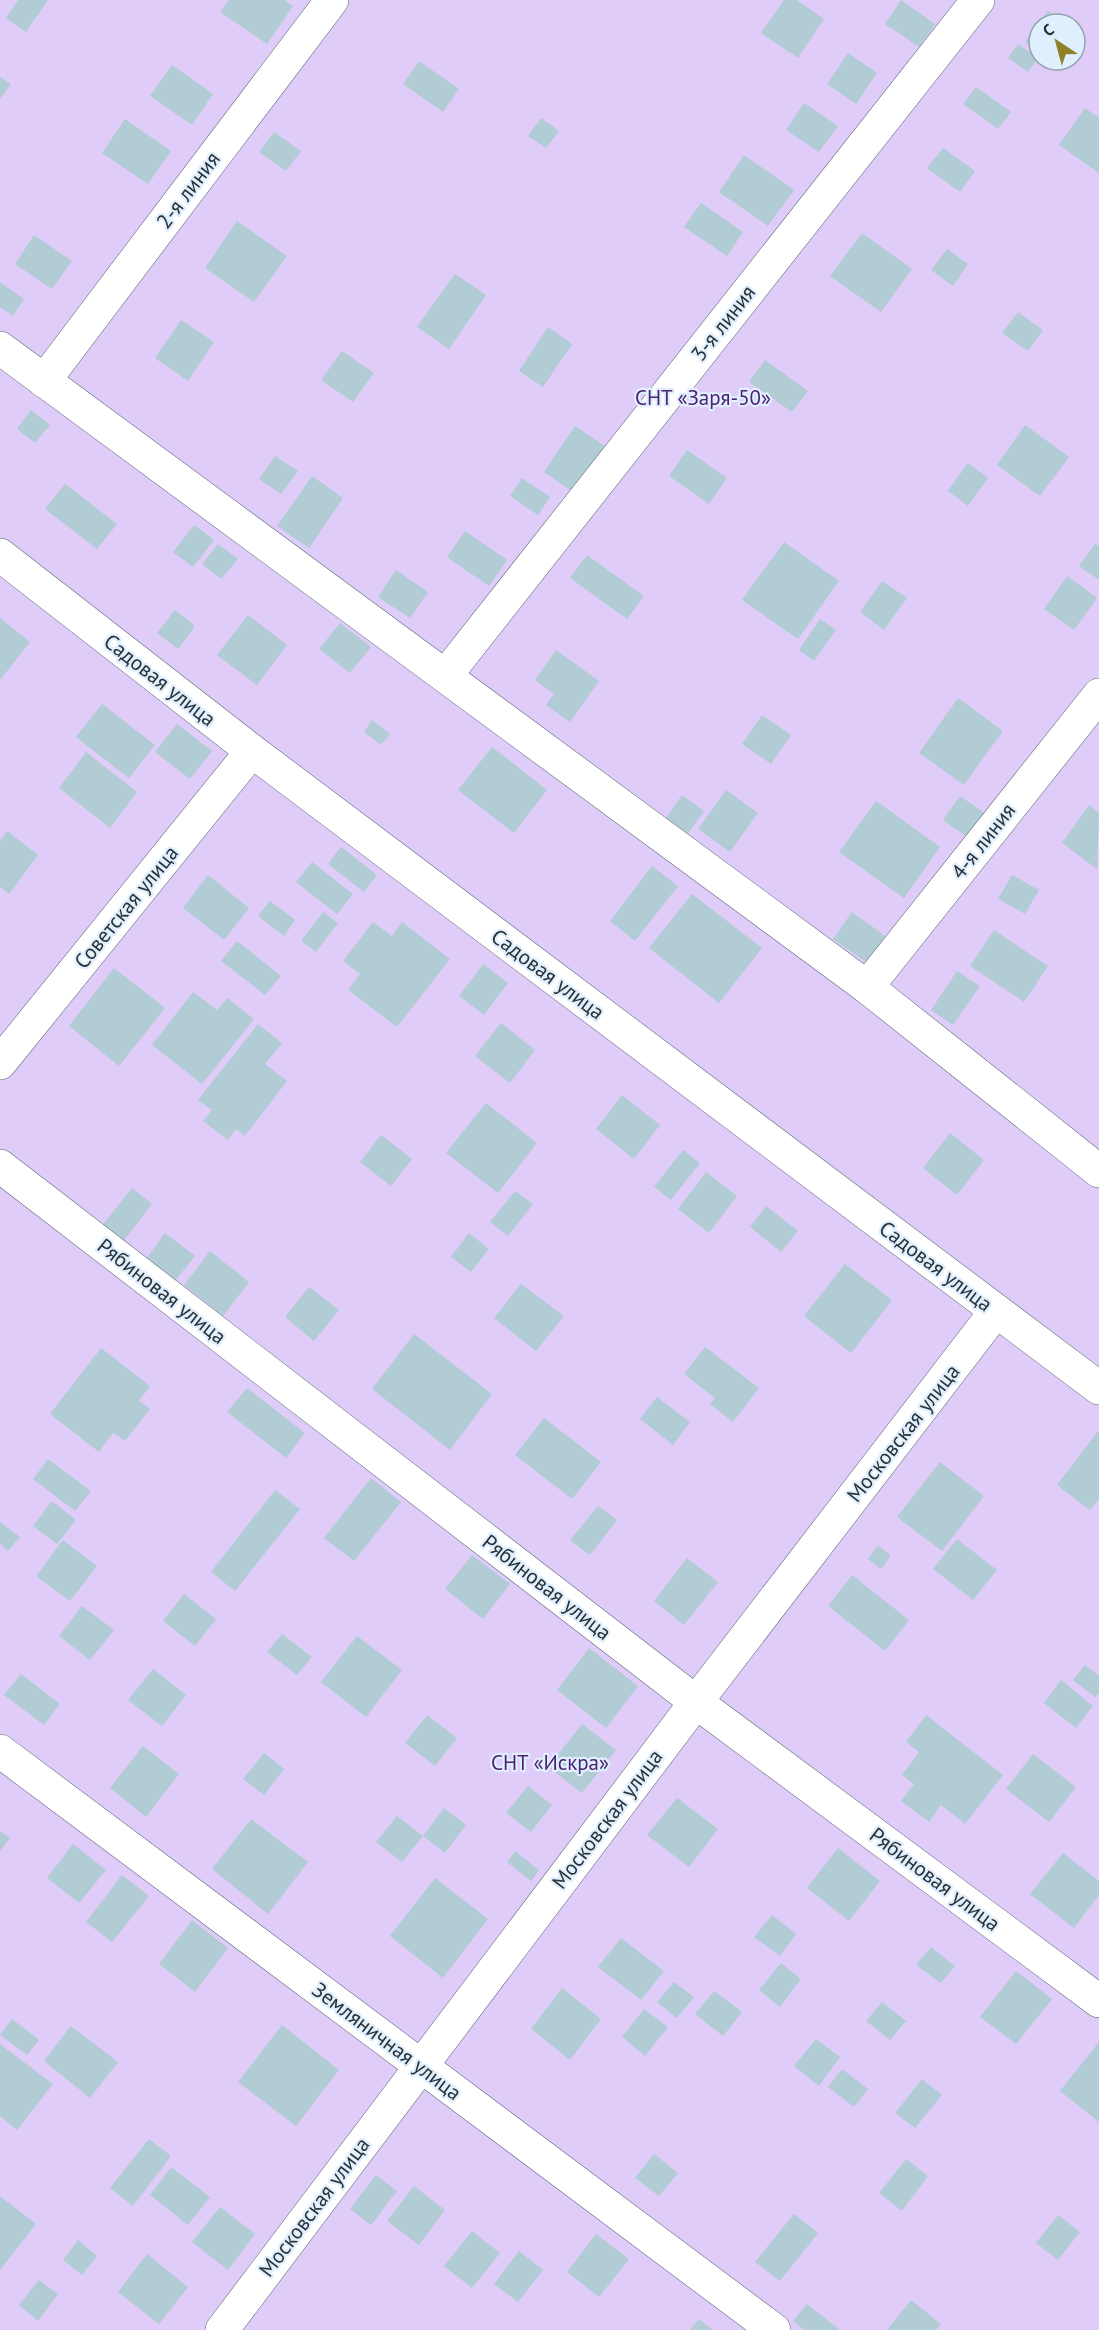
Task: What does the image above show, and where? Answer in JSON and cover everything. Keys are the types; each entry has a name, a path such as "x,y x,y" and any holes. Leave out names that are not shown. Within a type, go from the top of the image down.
{"street":[{"name":"2-я линия","path":"44,381 332,0"},
{"name":"3-я линия","path":"446,675 978,0"},
{"path":"0,348 867,987 1099,1171"},
{"name":"Садовая улица","path":"0,555 252,751 1099,1388"},
{"name":"4-я линия","path":"867,987 1099,695"},
{"name":"Советская улица","path":"0,1064 252,751"},
{"name":"Рябиновая улица","path":"0,1166 696,1702 1099,2001"},
{"name":"Московская улица","path":"222,2330 696,1702 996,1311"},
{"name":"Земляничная улица","path":"0,1751 774,2330"}],"green space":[{"name":"СНТ «Искра»","path":"0,0 1099,0 1099,2330 0,2330"}],"building":[{"path":"18,0 48,0 26,32 6,18"},
{"path":"229,0 284,0 293,6 267,44 220,12"},
{"path":"784,0 797,0 824,19 798,58 761,33"},
{"path":"901,0 935,24 919,47 885,24"},
{"path":"1018,44 1027,50 1027,71 1008,58"},
{"path":"848,53 877,73 856,104 827,84"},
{"path":"419,61 459,89 443,112 403,84"},
{"path":"172,65 213,94 192,125 150,96"},
{"path":"0,77 11,84 0,99"},
{"path":"976,87 1011,112 998,129 963,104"},
{"path":"804,103 838,126 819,152 786,130"},
{"path":"1085,108 1099,118 1099,173 1059,145"},
{"path":"541,118 559,131 546,148 528,136"},
{"path":"125,119 171,151 148,184 102,153"},
{"path":"274,132 301,151 286,171 259,152"},
{"path":"943,148 975,171 960,192 927,168"},
{"path":"744,155 794,190 768,226 719,192"},
{"path":"701,203 743,232 727,256 684,227"},
{"path":"237,221 287,256 254,302 205,268"},
{"path":"862,233 912,269 881,312 830,276"},
{"path":"34,235 72,261 52,289 15,264"},
{"path":"947,249 968,264 953,286 931,270"},
{"path":"455,274 486,295 449,349 417,327"},
{"path":"0,282 24,299 13,316 0,307"},
{"path":"1018,312 1043,330 1028,351 1002,333"},
{"path":"181,320 214,342 188,381 155,358"},
{"path":"548,327 572,344 543,387 519,371"},
{"path":"342,351 374,373 353,402 321,380"},
{"path":"765,360 808,391 792,412 749,382"},
{"path":"31,410 50,425 35,443 17,429"},
{"path":"1025,425 1069,457 1040,496 997,465"},
{"path":"575,426 608,448 576,494 544,472"},
{"path":"687,450 727,478 709,504 669,476"},
{"path":"275,456 298,471 281,494 259,479"},
{"path":"968,463 988,478 968,506 948,491"},
{"path":"312,476 343,498 309,548 277,526"},
{"path":"522,478 550,497 538,515 510,496"},
{"path":"65,484 117,524 97,549 45,509"},
{"path":"194,525 214,540 193,567 173,552"},
{"path":"465,531 507,560 489,586 447,557"},
{"path":"784,542 839,581 798,639 742,600"},
{"path":"218,544 238,559 221,579 202,564"},
{"path":"1095,544 1099,547 1099,580 1079,566"},
{"path":"587,555 644,596 627,619 570,578"},
{"path":"396,570 428,592 410,618 378,597"},
{"path":"1067,576 1097,598 1074,630 1044,609"},
{"path":"882,581 907,598 884,630 860,612"},
{"path":"175,610 195,626 178,649 157,633"},
{"path":"248,615 287,645 257,685 217,655"},
{"path":"0,618 30,642 0,680"},
{"path":"820,619 836,630 814,661 799,650"},
{"path":"340,623 371,647 350,673 319,649"},
{"path":"556,650 599,681 570,722 546,705 554,694 535,680"},
{"path":"958,698 1003,731 964,785 919,753"},
{"path":"102,704 155,745 129,778 76,737"},
{"path":"762,715 791,735 771,764 742,744"},
{"path":"372,720 390,734 381,745 364,732"},
{"path":"177,724 212,751 190,779 155,752"},
{"path":"492,747 547,790 514,833 458,790"},
{"path":"86,752 137,792 110,828 59,788"},
{"path":"726,790 758,813 730,852 698,829"},
{"path":"682,795 704,811 687,835 665,819"},
{"path":"960,796 991,818 974,842 943,820"},
{"path":"876,801 940,847 904,898 839,852"},
{"path":"1089,805 1099,813 1097,869 1062,843"},
{"path":"7,831 38,855 9,894 0,887 0,841"},
{"path":"341,847 377,875 364,892 328,864"},
{"path":"312,862 353,894 337,914 296,882"},
{"path":"652,866 678,886 635,941 610,921"},
{"path":"208,875 249,908 224,940 183,908"},
{"path":"1012,875 1039,890 1025,914 998,899"},
{"path":"692,894 762,948 719,1003 649,948"},
{"path":"270,901 295,920 284,936 258,916"},
{"path":"323,912 338,923 316,952 301,941"},
{"path":"852,912 895,943 876,969 833,939"},
{"path":"373,922 392,936 402,922 450,959 397,1027 348,990 360,974 343,961"},
{"path":"994,930 1048,966 1024,1002 970,966"},
{"path":"237,941 281,976 265,995 221,961"},
{"path":"483,964 508,983 484,1015 459,996"},
{"path":"114,968 165,1008 119,1066 69,1026"},
{"path":"957,971 980,986 953,1025 931,1010"},
{"path":"193,992 217,1010 227,998 254,1019 202,1084 152,1045"},
{"path":"501,1023 535,1050 510,1083 475,1056"},
{"path":"258,1024 282,1043 265,1064 287,1081 245,1136 236,1129 228,1140 203,1121 212,1110 198,1100"},
{"path":"622,1095 660,1125 634,1159 596,1129"},
{"path":"486,1103 537,1143 498,1193 446,1153"},
{"path":"950,1133 984,1160 957,1195 923,1168"},
{"path":"381,1135 412,1159 391,1186 360,1162"},
{"path":"683,1150 700,1163 671,1200 654,1187"},
{"path":"706,1172 737,1196 709,1233 678,1209"},
{"path":"132,1188 152,1204 122,1243 101,1227"},
{"path":"515,1191 533,1204 508,1236 490,1222"},
{"path":"766,1206 798,1231 781,1252 750,1227"},
{"path":"165,1233 195,1256 174,1282 145,1260"},
{"path":"469,1233 489,1249 471,1272 451,1257"},
{"path":"210,1251 249,1282 223,1316 184,1285"},
{"path":"845,1264 892,1300 851,1353 804,1316"},
{"path":"521,1284 564,1316 536,1351 494,1318"},
{"path":"309,1287 339,1310 314,1341 285,1317"},
{"path":"414,1334 492,1394 450,1450 372,1389"},
{"path":"705,1347 759,1388 733,1422 710,1404 715,1398 684,1374"},
{"path":"101,1348 150,1386 139,1401 150,1409 125,1441 113,1433 99,1452 50,1414"},
{"path":"247,1388 305,1433 286,1458 227,1412"},
{"path":"657,1397 690,1422 673,1445 640,1419"},
{"path":"544,1418 601,1462 572,1499 515,1455"},
{"path":"1099,1430 1099,1499 1090,1510 1057,1485"},
{"path":"48,1459 91,1491 75,1511 33,1479"},
{"path":"940,1462 984,1496 942,1551 897,1517"},
{"path":"371,1478 401,1502 354,1561 324,1538"},
{"path":"275,1490 300,1509 235,1591 211,1572"},
{"path":"52,1501 76,1520 57,1544 33,1526"},
{"path":"598,1506 617,1520 590,1555 570,1540"},
{"path":"0,1522 20,1537 8,1551 0,1544"},
{"path":"957,1539 997,1570 973,1600 933,1569"},
{"path":"63,1540 97,1566 70,1601 36,1576"},
{"path":"878,1545 891,1556 881,1569 868,1559"},
{"path":"472,1555 510,1584 483,1619 445,1589"},
{"path":"687,1558 718,1582 684,1625 654,1601"},
{"path":"852,1575 909,1620 885,1651 828,1606"},
{"path":"184,1594 216,1619 195,1646 163,1621"},
{"path":"82,1606 114,1630 90,1660 59,1636"},
{"path":"282,1634 312,1657 297,1675 267,1652"},
{"path":"357,1636 402,1670 366,1717 321,1682"},
{"path":"589,1648 638,1686 606,1728 557,1690"},
{"path":"1085,1665 1099,1676 1099,1692 1095,1697 1073,1680"},
{"path":"153,1669 186,1695 162,1726 128,1700"},
{"path":"21,1674 60,1704 44,1725 4,1695"},
{"path":"1061,1680 1093,1706 1076,1728 1044,1703"},
{"path":"427,1715 457,1738 435,1766 405,1743"},
{"path":"926,1715 1003,1775 965,1824 941,1805 929,1822 901,1801 914,1784 902,1775 919,1752 906,1742"},
{"path":"582,1724 616,1750 582,1793 548,1767"},
{"path":"143,1746 179,1774 146,1817 110,1788"},
{"path":"264,1753 284,1769 264,1795 243,1779"},
{"path":"1033,1754 1076,1787 1049,1822 1006,1789"},
{"path":"528,1786 552,1805 531,1832 506,1813"},
{"path":"677,1798 718,1829 689,1867 647,1835"},
{"path":"444,1808 466,1825 445,1853 423,1836"},
{"path":"397,1816 423,1836 402,1862 376,1842"},
{"path":"251,1819 308,1862 268,1914 212,1869"},
{"path":"0,1831 10,1838 0,1851"},
{"path":"73,1844 106,1870 79,1903 47,1878"},
{"path":"838,1848 880,1881 849,1921 807,1888"},
{"path":"515,1851 539,1870 531,1881 507,1862"},
{"path":"1063,1853 1099,1881 1099,1895 1074,1928 1030,1894"},
{"path":"122,1875 149,1896 112,1942 86,1922"},
{"path":"435,1878 488,1919 443,1978 390,1936"},
{"path":"772,1915 796,1934 780,1956 754,1937"},
{"path":"192,1920 228,1948 195,1992 159,1964"},
{"path":"621,1938 664,1971 641,2000 598,1967"},
{"path":"931,1947 955,1966 941,1983 916,1965"},
{"path":"781,1963 801,1979 780,2007 759,1990"},
{"path":"1016,1971 1052,1999 1016,2044 980,2017"},
{"path":"674,1982 694,1997 677,2018 657,2002"},
{"path":"562,1988 601,2019 570,2060 531,2029"},
{"path":"714,1991 742,2012 723,2036 695,2014"},
{"path":"882,2002 906,2021 890,2040 866,2021"},
{"path":"644,2009 668,2027 645,2056 622,2037"},
{"path":"12,2019 39,2040 27,2055 0,2035"},
{"path":"282,2025 339,2070 296,2126 238,2082"},
{"path":"71,2026 118,2062 90,2098 44,2061"},
{"path":"816,2039 840,2057 819,2086 794,2066"},
{"path":"1099,2042 1099,2122 1060,2091"},
{"path":"0,2044 53,2084 17,2130 0,2116"},
{"path":"842,2069 868,2089 854,2107 828,2087"},
{"path":"922,2079 942,2095 915,2128 895,2113"},
{"path":"149,2139 171,2156 133,2206 110,2188"},
{"path":"654,2154 678,2173 659,2196 635,2178"},
{"path":"906,2159 928,2176 902,2211 879,2193"},
{"path":"171,2167 210,2197 188,2225 150,2195"},
{"path":"376,2175 397,2191 371,2225 350,2209"},
{"path":"414,2186 445,2210 419,2245 387,2221"},
{"path":"0,2196 36,2224 0,2270"},
{"path":"220,2207 255,2234 228,2270 192,2242"},
{"path":"794,2214 818,2233 780,2281 755,2262"},
{"path":"1058,2215 1080,2232 1058,2260 1036,2243"},
{"path":"472,2231 500,2253 472,2288 444,2266"},
{"path":"596,2234 629,2259 599,2297 567,2272"},
{"path":"78,2240 97,2256 82,2275 63,2260"},
{"path":"519,2251 543,2270 518,2302 494,2284"},
{"path":"147,2254 188,2287 159,2324 118,2292"},
{"path":"39,2280 58,2294 38,2321 19,2305"},
{"path":"911,2300 941,2324 936,2330 887,2330"},
{"path":"807,2304 840,2330 804,2330 793,2321"},
{"path":"699,2319 713,2330 690,2330"}],"park label":[{"name":"СНТ «Заря-50»","path":"703,397"}]}
